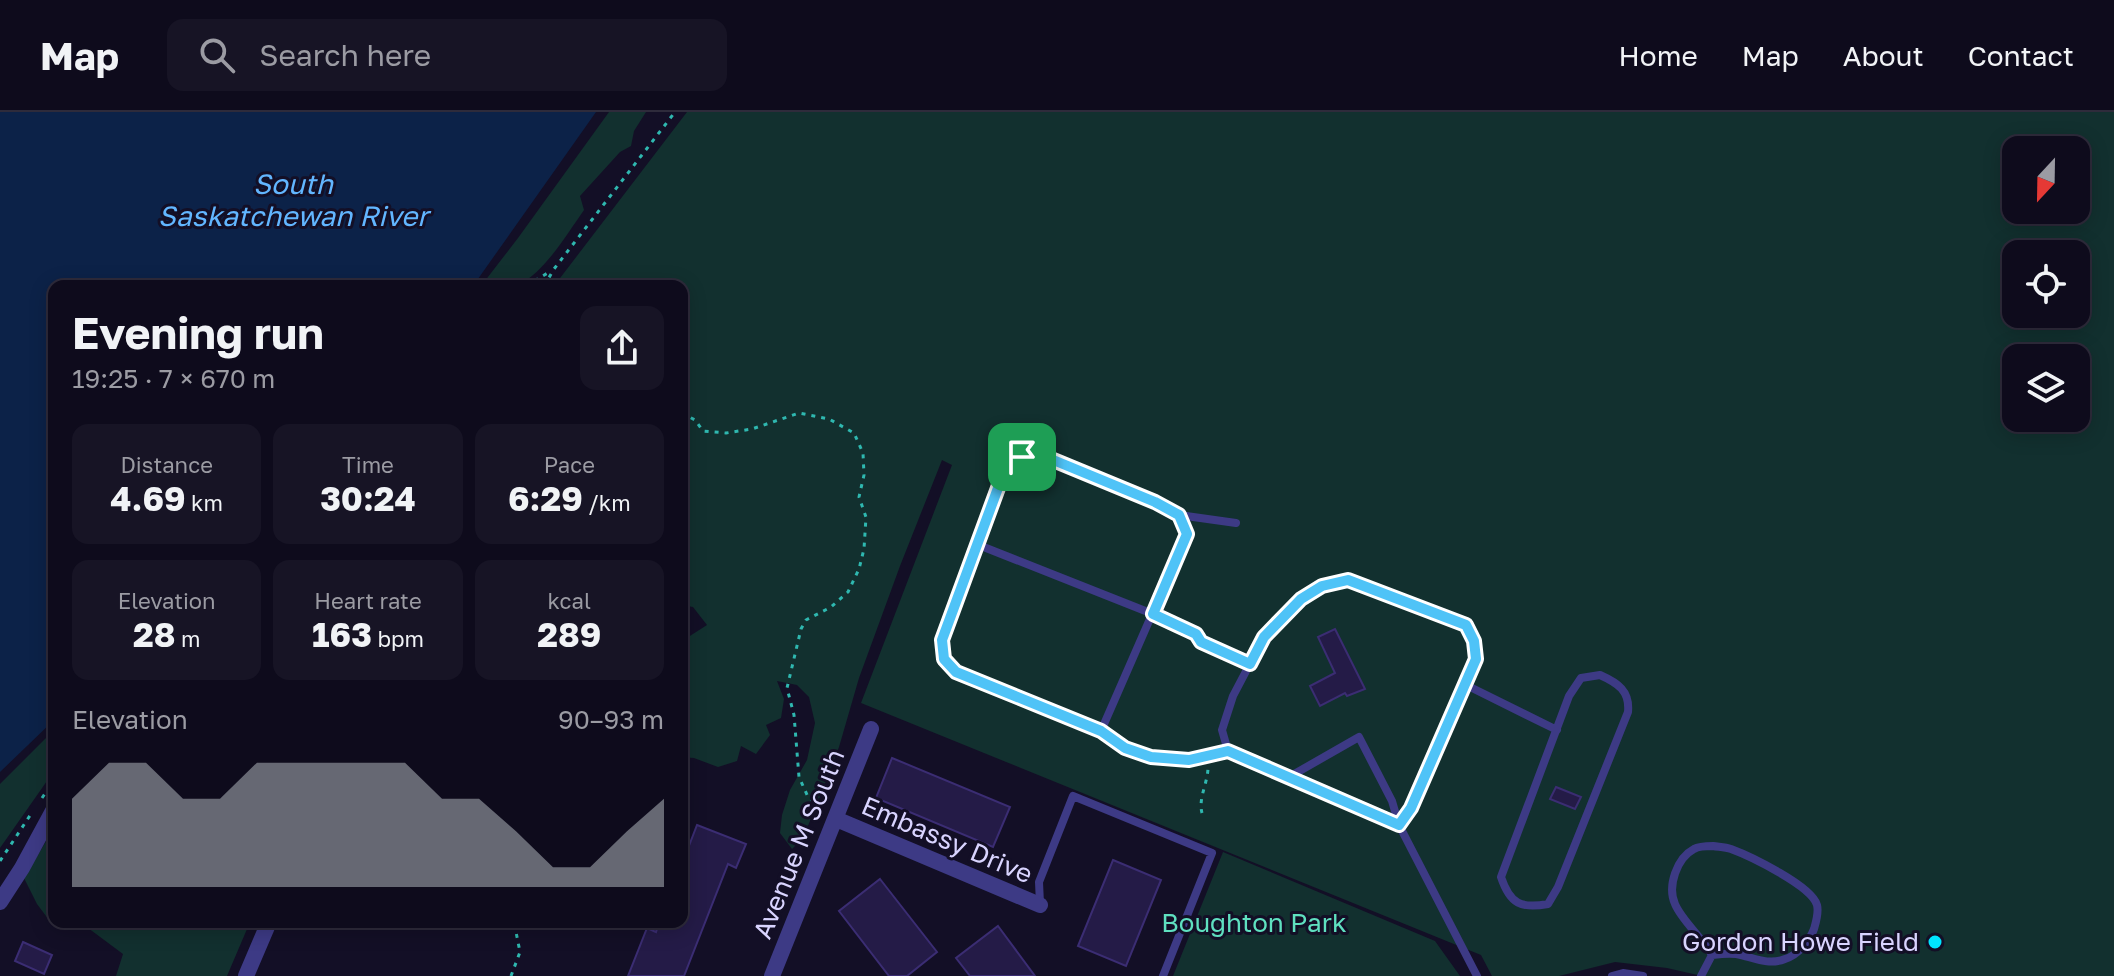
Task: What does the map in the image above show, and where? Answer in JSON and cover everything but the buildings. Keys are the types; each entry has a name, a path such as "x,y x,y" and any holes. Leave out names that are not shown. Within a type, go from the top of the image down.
{"street":[{"name":"Avenue M South","path":"772,976 871,729"},
{"name":"Embassy Drive","path":"836,819 1040,905"},
{"path":"0,902 48,820"},
{"path":"246,976 266,928"}],"lane":[{"path":"1236,523 1179,515 1046,457 1022,457 1005,469 976,544 942,640 944,659 956,672 1101,731 1125,748 1151,757 1189,760 1228,751 1399,825"},
{"path":"1101,731 1187,534 1179,515"},
{"path":"976,544 1153,614"},
{"path":"1228,751 1222,730 1233,696 1264,637 1301,599 1322,586 1348,580 1466,625 1474,641 1476,659 1411,808 1399,825"},
{"path":"1600,675 1617,682 1625,691 1629,701 1628,712 1558,887 1548,904 1532,907 1515,903 1501,877 1557,730 1569,696 1581,678 1600,675"},
{"path":"1466,685 1557,730"},
{"path":"1289,777 1359,737 1392,801 1399,825 1477,976"},
{"path":"1040,905 1039,882 1073,796 1212,853 1163,976"},
{"path":"1696,847 1729,848 1796,883 1817,904 1817,920 1811,936 1801,949 1785,959 1767,962 1736,954 1712,955 1674,903 1676,869 1696,847"},
{"path":"1701,976 1712,955"},
{"path":"1612,976 1623,973 1643,976"}],"path":[{"path":"548,280 675,112"},
{"path":"536,280 554,269"},
{"path":"688,416 703,431 726,433 752,429 799,413 829,419 854,433 863,453 864,475 859,497 866,517 859,569 848,592 831,607 806,620 787,688 794,715 799,777 808,797 822,808 817,818"},
{"path":"1153,614 1196,634 1201,642 1250,664"},
{"path":"1202,813 1199,804 1208,778 1208,756"},
{"path":"0,861 48,790"},
{"path":"511,976 520,952 515,928"}],"green space":[{"path":"609,112 646,112 634,131 631,146 620,152 580,196 584,210 546,262 526,280 486,280"},
{"path":"687,112 2114,112 2114,976 1702,976 1615,962 1559,976 1492,976 1481,955 861,703 952,465 942,460 859,678 823,789 803,838 792,849 780,833 782,815 790,790 807,760 815,723 809,697 797,685 777,681 784,699 781,718 766,725 770,735 756,754 741,746 737,761 718,767 688,758 688,637 707,625 693,607 688,606 688,280 559,280"},
{"path":"48,736 48,780 0,848 0,784"},
{"path":"48,838 48,919 37,904 24,878"},
{"name":"Boughton Park","path":"1223,852 1435,941 1460,976 1173,976"},
{"path":"88,928 247,928 227,976 116,976 123,954"}],"water":[{"name":"South Saskatchewan River","path":"0,112 596,112 477,280 48,280 48,726 0,772"}],"place":[{"name":"Gordon Howe Field","path":"1935,942"}],"route":[{"path":"1022,457 1046,457 1179,515 1187,534 1153,614 1196,634 1201,642 1250,664 1264,637 1301,599 1322,586 1348,580 1466,625 1474,641 1476,659 1411,808 1399,825 1228,751 1189,760 1151,757 1125,748 1101,731 956,672 944,659 942,640 1005,469 1022,457"}]}
